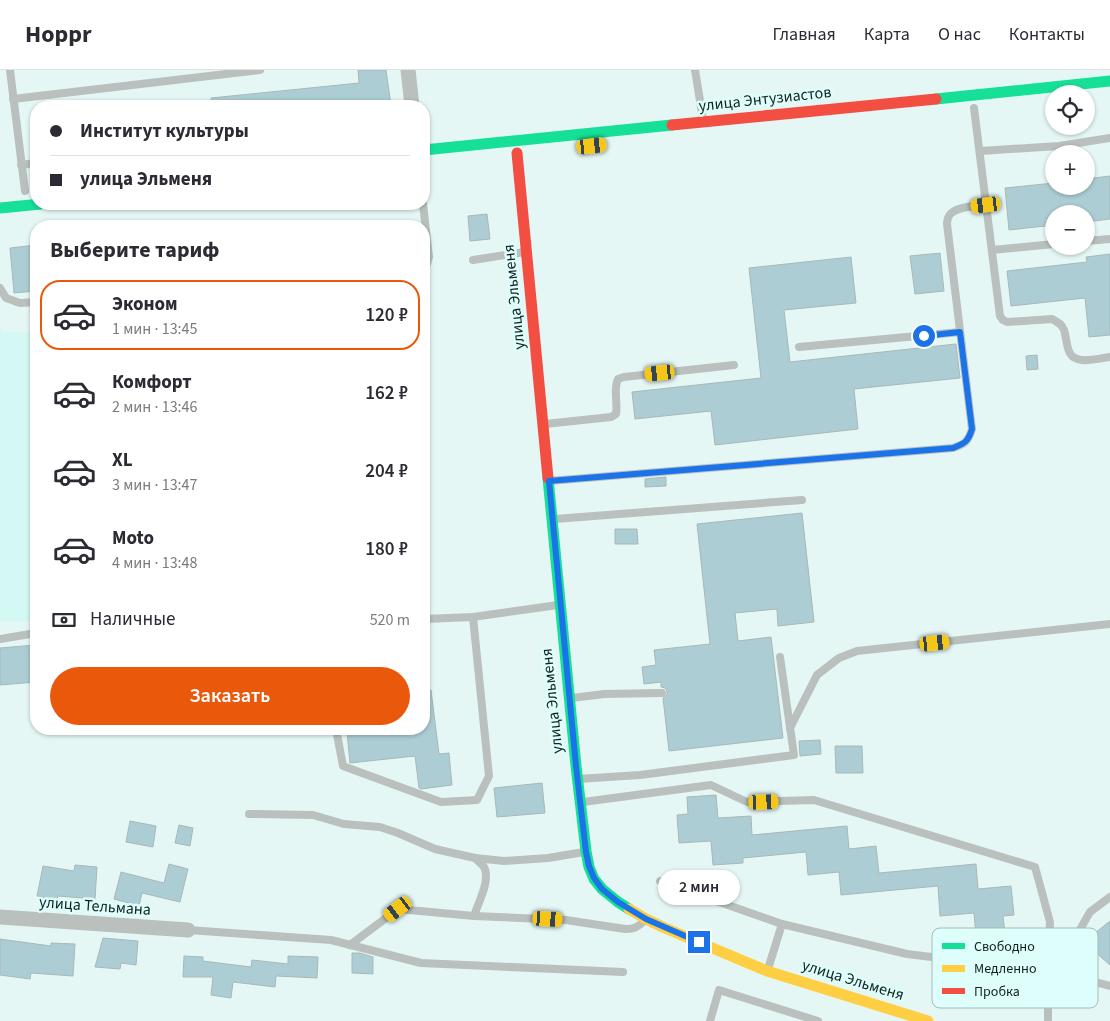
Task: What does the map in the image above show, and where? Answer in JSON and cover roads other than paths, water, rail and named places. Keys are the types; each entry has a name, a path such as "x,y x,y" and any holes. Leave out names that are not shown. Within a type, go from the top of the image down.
{"street":[{"path":"408,70 411,100"},
{"path":"1091,80 1091,85"},
{"name":"улица Энтузиастов","path":"430,149 972,95 1091,80 1110,81"},
{"path":"972,95 974,108"},
{"path":"703,121 705,135"},
{"name":"улица Эльменя","path":"517,153 580,802 586,852 594,878 602,889 618,902 646,919 666,928 767,971 928,1021"},
{"path":"26,191 26,205"},
{"path":"0,208 30,205"},
{"name":"улица Тельмана","path":"0,917 188,930"}],"lane":[{"path":"10,70 21,165 26,191"},
{"path":"13,99 260,70"},
{"path":"695,70 703,121"},
{"path":"974,108 1002,320 1007,322 1052,319 1063,328 1067,349 1072,357 1081,360 1110,357"},
{"path":"980,151 1059,146 1110,138"},
{"path":"21,165 30,164"},
{"path":"549,481 953,448 963,444 969,439 972,429 947,224 948,216 952,211 959,208 986,205"},
{"path":"1095,240 1110,239"},
{"path":"992,250 1045,245"},
{"path":"473,260 527,252"},
{"path":"0,288 6,298 20,303 30,302"},
{"path":"799,347 960,332"},
{"path":"544,424 611,417 616,414 617,408 615,385 618,379 624,377 734,366"},
{"path":"553,520 802,500"},
{"path":"430,618 473,617 560,605"},
{"path":"337,735 343,766 441,802 477,800 489,776 473,617"},
{"path":"790,728 817,675 839,658 857,651 1110,624"},
{"path":"0,639 30,635"},
{"path":"578,780 640,775 794,754 780,657"},
{"path":"570,699 604,694 662,693"},
{"path":"580,802 711,785 747,802 814,800 1035,867 1050,928"},
{"path":"250,814 313,815 344,824 380,827 435,849 475,858 504,861 548,858 586,852"},
{"path":"474,916 485,886 486,875 484,867 475,858"},
{"path":"660,881 782,924 908,954 932,957"},
{"path":"1080,928 1090,912 1110,896"},
{"path":"350,945 398,909 474,916 566,920 625,929 633,929 641,925 646,919"},
{"path":"767,971 782,924"},
{"path":"188,930 331,940 422,962 622,972"},
{"path":"710,1021 719,990 818,1021"},
{"path":"1048,1021 1049,1008"}]}
